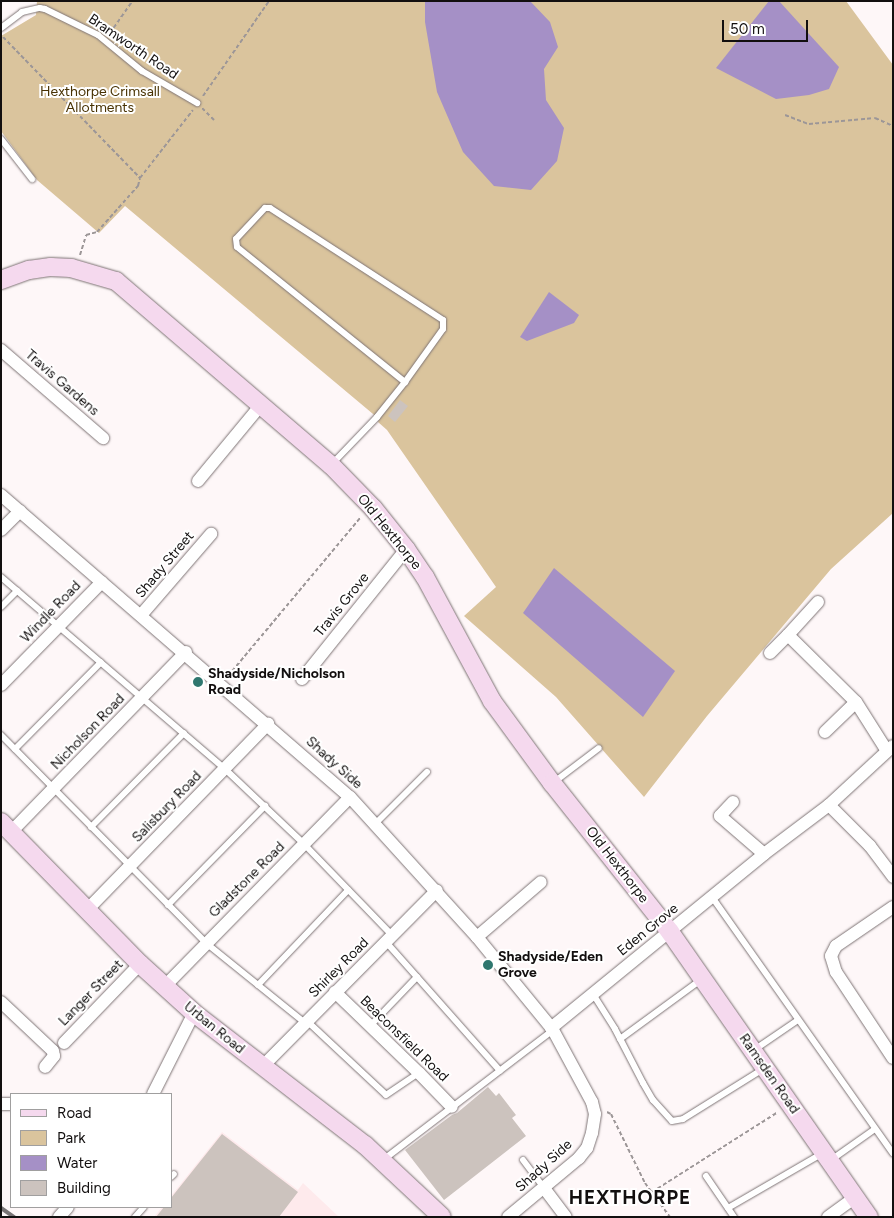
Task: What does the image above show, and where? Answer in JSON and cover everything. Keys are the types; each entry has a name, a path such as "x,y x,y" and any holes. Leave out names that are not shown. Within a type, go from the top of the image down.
{"street":[{"name":"Old Hexthorpe","path":"1,280 29,270 51,267 77,269 116,282 331,465 370,506 406,549 437,599 492,701 552,783 670,932"},
{"name":"Travis Gardens","path":"4,356 103,438"},
{"path":"198,482 260,406"},
{"name":"Shady Side","path":"1,495 186,652 350,797 374,825 437,890 552,1029 592,1102 594,1114 592,1133 586,1148 544,1188 508,1217"},
{"path":"1,530 20,511"},
{"name":"Shady Street","path":"142,614 210,534"},
{"name":"Travis Grove","path":"302,679 406,549"},
{"name":"Windle Road","path":"1,685 102,582"},
{"path":"770,653 818,602"},
{"path":"788,635 856,702 890,748"},
{"name":"Nicholson Road","path":"6,827 53,789 186,652"},
{"path":"825,732 856,702"},
{"name":"Salisbury Road","path":"88,910 268,724"},
{"name":"Eden Grove","path":"552,1029 764,854 829,805 890,748"},
{"name":"Gladstone Road","path":"165,986 350,797"},
{"path":"734,802 720,816 764,854"},
{"path":"829,805 870,846 893,877"},
{"name":"Urban Road","path":"6,827 140,964 194,1013 336,1121 382,1160 435,1214"},
{"path":"477,936 541,882"},
{"name":"Shirley Road","path":"263,1066 437,890"},
{"path":"893,907 836,946 831,956 836,972 893,1058"},
{"name":"Ramsden Road","path":"670,932 869,1217"},
{"name":"Langer Street","path":"64,1043 140,964"},
{"name":"Beaconsfield Road","path":"335,992 419,1072 452,1107"},
{"path":"1,1002 53,1051 54,1056 45,1067"},
{"path":"154,1093 194,1013"},
{"path":"544,1188 566,1217"},
{"path":"828,1217 856,1197"}],"lane":[{"name":"Bramworth Road","path":"1,28 22,12 40,8 84,27 142,71 197,103"},
{"path":"1,139 32,179"},
{"path":"331,465 377,417 405,382 443,329 443,320 270,208 265,208 236,239 237,247 405,382"},
{"path":"1,578 184,733 304,844 348,890 389,938 417,977 500,1071"},
{"path":"1,607 17,591"},
{"path":"14,749 101,662"},
{"path":"91,828 184,733"},
{"path":"1,735 206,943 306,1022 386,1094 419,1072"},
{"path":"552,783 599,748"},
{"path":"374,825 426,772"},
{"path":"168,905 265,806"},
{"path":"258,984 348,890"},
{"path":"712,897 893,1154"},
{"path":"370,1026 417,977"},
{"path":"620,1039 702,979"},
{"path":"593,994 620,1039 643,1084 653,1100 672,1121 683,1119 765,1068"},
{"path":"753,1051 798,1020"},
{"path":"382,1160 500,1071 552,1029"},
{"path":"728,1208 827,1157 875,1129"},
{"path":"523,1160 544,1188"},
{"path":"706,1176 734,1217"}],"path":[{"path":"104,41 132,1"},
{"path":"77,269 86,236 97,232 138,186 140,178 197,103 269,1"},
{"path":"1,35 140,178"},
{"path":"197,103 214,120"},
{"path":"784,115 809,124 875,118 893,126"},
{"path":"221,684 370,506"},
{"path":"592,1102 611,1114 637,1168 670,1217"},
{"path":"652,1192 790,1104"}],"shaded area":[{"path":"222,1132 298,1190 303,1183 339,1217 154,1217 161,1208 172,1208 172,1195"}],"green space":[{"name":"Hexthorpe Crimsall Allotments","path":"37,1 846,1 893,65 893,513 831,569 707,716 644,797 556,697 464,616 496,587 387,430 378,422 379,419 125,206 99,233 37,180 1,131 1,36 36,15"}],"water":[{"path":"425,1 530,1 550,22 558,47 544,69 546,100 564,128 557,161 531,190 494,186 463,152 437,92 425,22"},
{"path":"769,1 779,1 839,67 829,89 809,95 776,99 716,68"},
{"path":"549,292 579,315 574,323 527,341 520,337"},
{"path":"554,568 675,671 643,717 523,613"}],"building":[{"path":"400,400 408,406 395,422 388,416"},
{"path":"488,1087 496,1096 499,1093 516,1115 512,1118 526,1136 444,1200 405,1150 457,1113"},
{"path":"222,1134 298,1192 279,1217 156,1217 163,1208 172,1208 172,1197"}],"railway":[{"path":"1,1208 14,1217"}],"place":[{"name":"Shadyside/Nicholson Road","path":"198,682"},
{"name":"Shadyside/Eden Grove","path":"488,965"}],"district":[{"name":"HEXTHORPE","path":"630,1198"}]}
